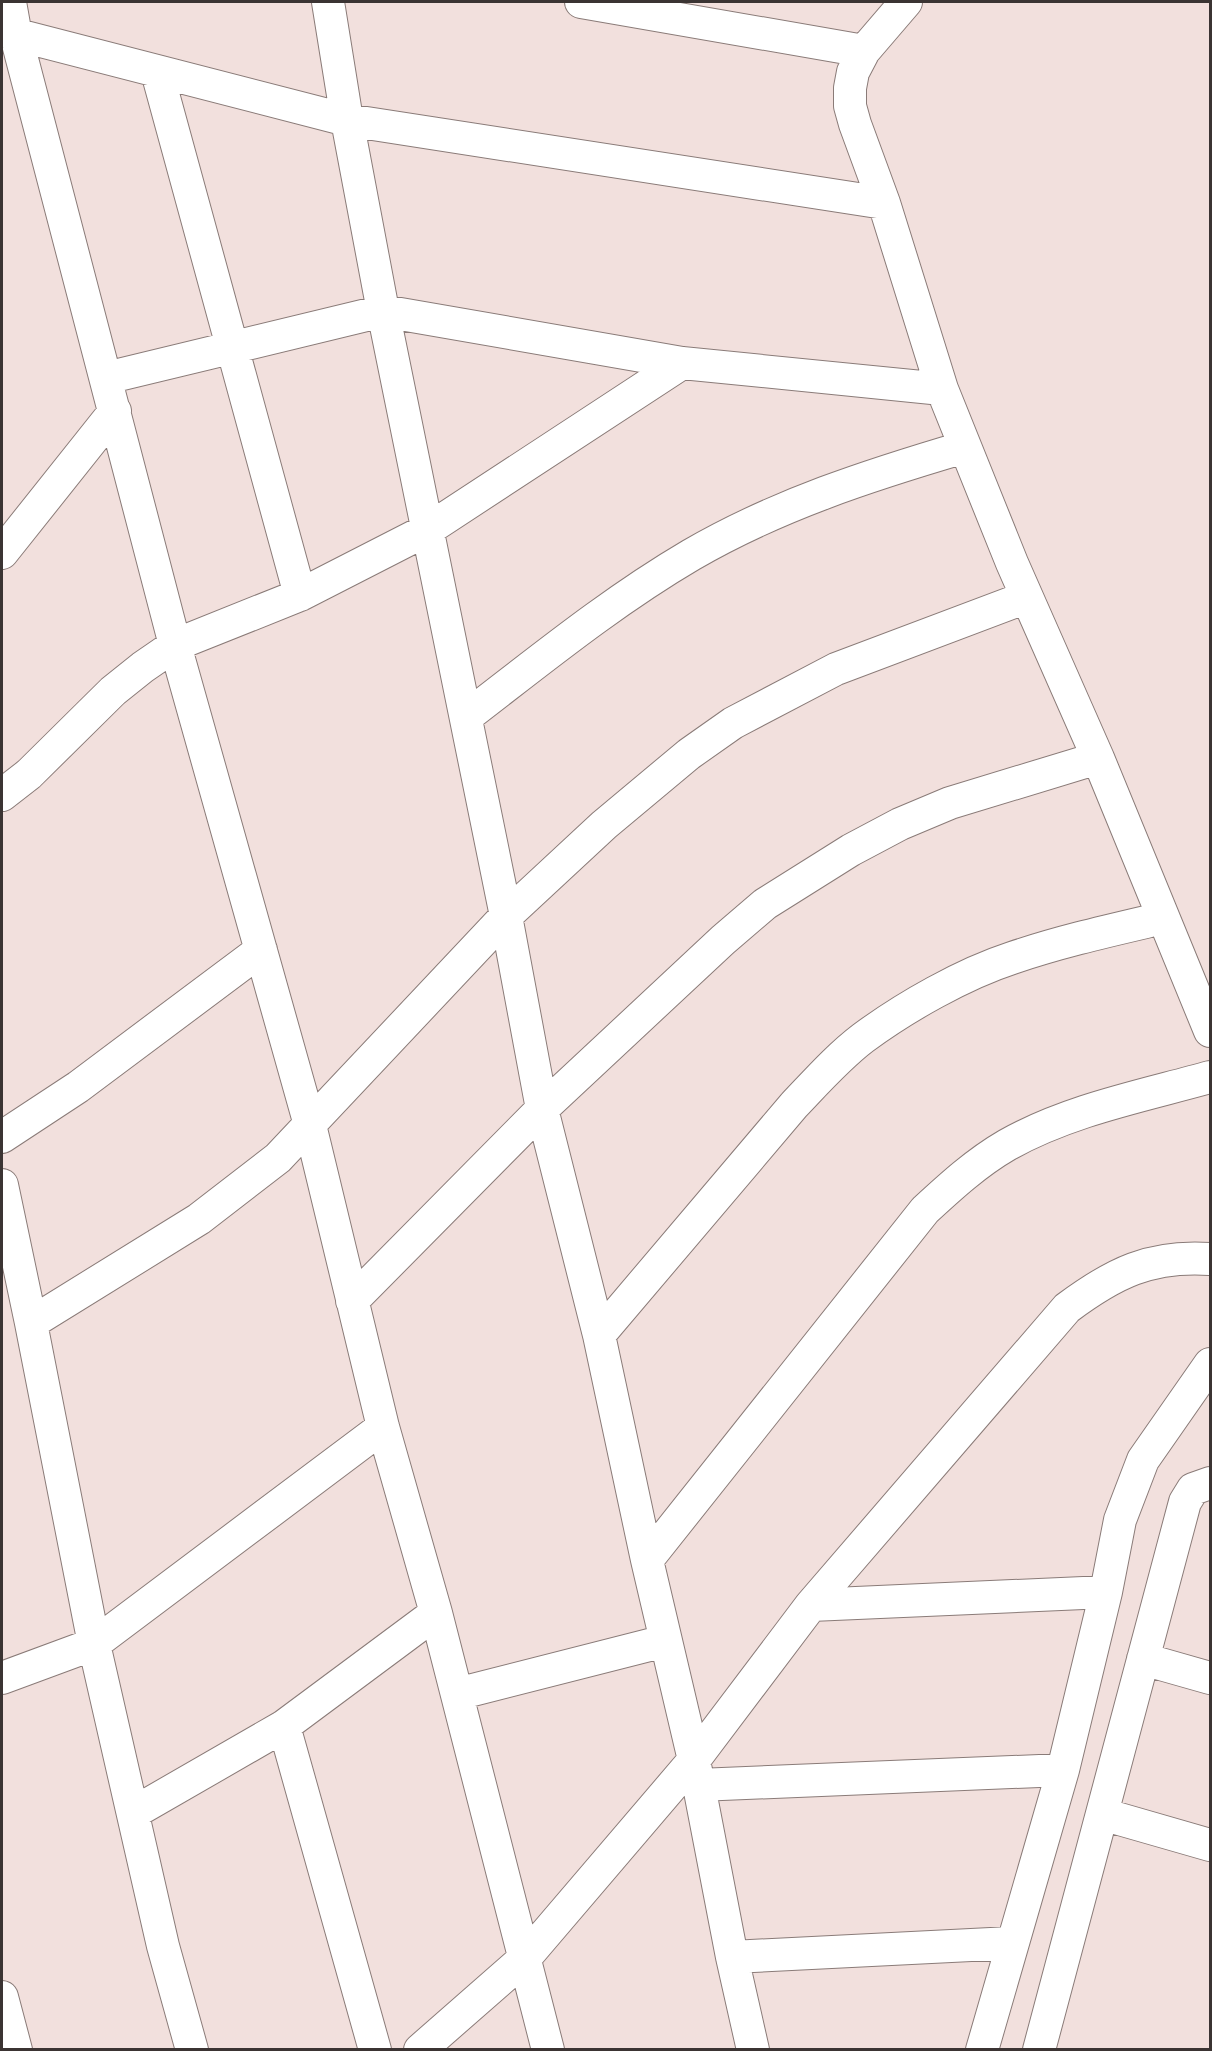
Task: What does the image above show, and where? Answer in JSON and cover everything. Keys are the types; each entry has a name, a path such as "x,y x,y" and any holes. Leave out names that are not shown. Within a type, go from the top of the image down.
{"street":[{"path":"10,2 9,34 115,411 175,645 310,1125 383,1427 436,1613 548,2049"},
{"path":"328,2 347,120 383,311 506,916 542,1109 599,1335 647,1560 696,1772 732,1957 753,2049"},
{"path":"581,2 864,51"},
{"path":"906,2 864,51 853,72 850,106 884,203 942,389 1027,597 1098,758 1210,1031"},
{"path":"9,34 347,120 884,203"},
{"path":"157,72 300,595"},
{"path":"106,378 383,311 682,363 942,389"},
{"path":"2,795 29,774 113,691 175,645 300,595 427,530 682,363"},
{"path":"2,553 115,411"},
{"path":"466,717 605,611 702,549 806,499 881,472 965,447"},
{"path":"31,1323 199,1219 278,1158 506,916 604,825 689,754 733,723 836,669 1027,597"},
{"path":"352,1301 542,1109 723,940 765,904 851,850 900,824 950,803 1098,758"},
{"path":"599,1335 794,1105 829,1068 863,1038 960,979 1010,958 1059,943 1163,918"},
{"path":"2,1137 78,1087 261,950"},
{"path":"647,1560 925,1210 963,1175 1006,1146 1053,1123 1103,1106 1210,1077"},
{"path":"2,1185 94,1644 174,1990 192,2049"},
{"path":"420,2049 525,1958 696,1772 811,1605 1067,1308 1109,1278 1132,1268 1164,1261 1210,1259"},
{"path":"982,2049 1063,1770 1106,1592 1120,1520 1143,1460 1210,1364"},
{"path":"2,1678 94,1644 383,1427"},
{"path":"1039,2049 1185,1502 1193,1489 1210,1483"},
{"path":"811,1605 1106,1592"},
{"path":"133,1813 284,1726 436,1613"},
{"path":"457,1694 665,1641"},
{"path":"1143,1659 1210,1677"},
{"path":"284,1726 375,2049"},
{"path":"696,1772 1063,1770"},
{"path":"1102,1814 1210,1845"},
{"path":"732,1957 1011,1943"},
{"path":"2,1997 16,2049"}]}
